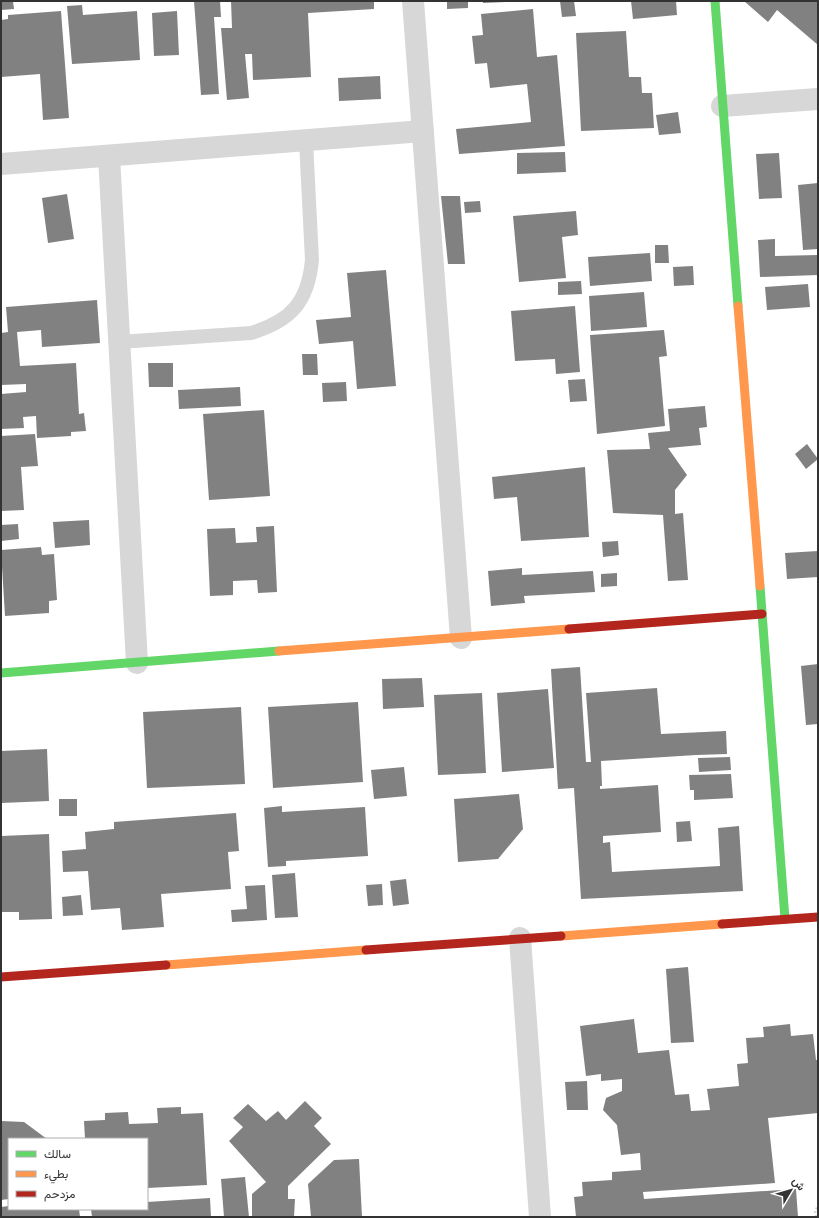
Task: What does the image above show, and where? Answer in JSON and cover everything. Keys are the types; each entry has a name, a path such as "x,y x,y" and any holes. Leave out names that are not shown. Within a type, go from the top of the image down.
{"street":[{"path":"414,1 461,638"},
{"path":"715,1 785,919"},
{"path":"722,106 818,99"},
{"path":"1,164 423,131"},
{"path":"109,156 137,663"},
{"path":"1,673 762,614"},
{"path":"1,976 818,917"},
{"path":"520,938 540,1217"}],"lane":[{"path":"119,342 251,333 268,328 283,320 295,308 304,293 310,277 312,260 306,141"}],"path":[{"path":"816,1217 816,1210 818,1206"}],"building":[{"path":"1,1 13,1 14,9 1,10"},
{"path":"194,1 220,1 221,17 214,17 219,94 201,95"},
{"path":"231,1 374,1 374,9 308,13 311,77 253,80 252,54 245,54 249,98 227,100 221,28 232,28"},
{"path":"447,1 468,1 468,8 447,9"},
{"path":"483,1 506,1 506,2 483,3"},
{"path":"560,1 574,1 576,16 562,17"},
{"path":"631,1 676,1 677,15 633,19"},
{"path":"744,1 818,1 818,45 777,10 768,22"},
{"path":"82,5 83,15 137,11 140,60 72,64 67,6"},
{"path":"533,9 537,57 557,55 565,146 459,154 456,129 531,122 527,84 490,88 487,63 475,64 472,36 483,35 481,14"},
{"path":"61,11 69,118 43,120 40,74 1,77 1,20 8,19 8,15"},
{"path":"177,11 179,55 154,56 152,13"},
{"path":"626,31 629,77 641,77 642,93 652,93 654,128 581,131 576,33"},
{"path":"380,76 381,99 339,101 338,78"},
{"path":"678,112 681,133 659,135 656,115"},
{"path":"565,152 566,172 517,174 517,153"},
{"path":"779,153 782,198 759,199 756,154"},
{"path":"818,183 818,249 803,250 798,185"},
{"path":"67,194 74,239 48,243 42,198"},
{"path":"441,196 460,196 465,264 448,264"},
{"path":"480,201 481,212 465,213 464,202"},
{"path":"576,211 578,235 562,237 566,278 519,282 513,216"},
{"path":"775,239 775,256 818,255 818,275 760,277 758,240"},
{"path":"655,245 668,245 669,263 655,263"},
{"path":"650,253 652,281 590,286 588,257"},
{"path":"693,266 694,285 674,286 673,267"},
{"path":"386,270 396,386 357,389 353,341 319,344 316,320 351,317 347,273"},
{"path":"581,281 582,294 558,295 558,282"},
{"path":"808,284 810,307 767,310 765,287"},
{"path":"644,292 647,327 591,331 589,296"},
{"path":"97,300 100,343 42,347 41,330 17,332 20,366 76,363 79,414 84,413 86,431 71,432 71,436 37,438 36,416 23,417 24,428 1,429 1,394 26,392 26,384 1,385 1,333 8,332 6,307"},
{"path":"575,306 580,372 556,374 555,359 515,361 511,311"},
{"path":"664,330 667,356 659,357 665,426 597,434 590,335"},
{"path":"302,354 317,354 318,375 303,375"},
{"path":"148,363 173,363 173,387 149,387"},
{"path":"585,379 587,401 570,402 568,380"},
{"path":"346,382 347,401 323,402 322,383"},
{"path":"240,387 241,406 179,409 178,390"},
{"path":"705,406 707,427 699,428 701,445 668,448 687,475 675,490 675,514 683,513 688,580 668,581 663,515 613,513 607,450 650,449 648,433 670,431 668,409"},
{"path":"264,410 270,496 209,500 203,414"},
{"path":"35,434 38,466 21,467 24,510 1,511 1,436"},
{"path":"807,444 818,459 806,469 795,454"},
{"path":"585,467 589,537 521,541 517,497 494,499 492,477"},
{"path":"89,520 90,545 55,548 53,522"},
{"path":"18,524 19,539 1,541 1,525"},
{"path":"274,526 277,592 258,593 257,580 233,581 233,595 210,596 207,529 235,528 236,543 257,542 256,527"},
{"path":"618,541 619,555 603,557 602,542"},
{"path":"41,547 42,555 54,554 57,600 49,601 49,613 5,616 1,550"},
{"path":"818,551 818,577 787,579 785,553"},
{"path":"522,568 522,575 593,571 595,592 524,596 525,603 491,606 488,571"},
{"path":"617,573 617,586 601,587 601,574"},
{"path":"818,664 818,724 806,725 801,666"},
{"path":"580,667 586,762 591,762 586,693 657,688 661,734 726,731 727,754 601,761 602,786 600,786 600,789 658,785 661,832 603,836 603,843 610,842 612,872 720,866 718,828 739,826 743,891 581,899 574,788 558,789 551,669"},
{"path":"422,678 424,707 383,709 382,679"},
{"path":"548,689 554,768 502,772 497,693"},
{"path":"482,693 486,773 438,775 434,695"},
{"path":"358,702 363,782 273,788 268,707"},
{"path":"241,707 245,784 147,788 143,712"},
{"path":"47,749 49,801 1,803 1,751"},
{"path":"730,757 731,770 699,772 698,758"},
{"path":"404,767 407,796 374,799 371,770"},
{"path":"731,774 733,798 694,800 694,790 690,790 689,775"},
{"path":"519,794 523,829 498,859 458,862 454,799"},
{"path":"59,799 77,799 77,816 59,816"},
{"path":"282,806 282,812 365,807 368,856 286,861 286,866 268,867 264,808"},
{"path":"236,813 239,851 228,852 231,889 161,894 164,927 122,930 120,908 91,910 88,871 63,872 62,851 86,849 85,832 114,829 114,822"},
{"path":"690,821 692,841 677,842 676,822"},
{"path":"49,834 52,919 19,920 19,912 1,912 1,836"},
{"path":"295,873 298,917 275,918 272,875"},
{"path":"406,879 409,904 393,906 390,881"},
{"path":"382,884 383,905 368,906 366,885"},
{"path":"265,885 267,920 232,922 231,910 247,909 245,886"},
{"path":"81,895 83,915 63,916 62,897"},
{"path":"688,967 694,1042 671,1043 666,969"},
{"path":"634,1019 638,1053 669,1050 675,1095 689,1094 691,1111 710,1110 707,1089 739,1086 737,1064 748,1063 746,1038 764,1037 763,1027 790,1024 791,1036 813,1034 816,1060 818,1060 818,1113 768,1118 775,1183 643,1192 644,1199 796,1189 798,1217 576,1217 574,1197 583,1196 582,1182 612,1180 612,1172 641,1170 640,1153 621,1155 617,1125 603,1110 606,1098 622,1091 622,1079 601,1081 601,1074 586,1076 580,1026"},
{"path":"587,1081 588,1110 567,1110 565,1082"},
{"path":"305,1101 322,1118 314,1126 331,1144 288,1186 288,1199 295,1199 294,1217 252,1217 252,1194 266,1182 229,1141 243,1127 233,1118 248,1104 266,1121 278,1111 286,1120"},
{"path":"181,1107 181,1114 203,1113 207,1185 148,1188 148,1138 85,1138 84,1121 105,1120 105,1113 128,1112 129,1124 158,1123 157,1108"},
{"path":"1,1121 24,1122 46,1138 8,1138 8,1199 1,1200"},
{"path":"359,1159 362,1217 311,1217 308,1184 334,1160"},
{"path":"245,1177 249,1217 224,1217 221,1179"},
{"path":"210,1198 211,1217 92,1217 91,1210 148,1210 148,1202"},
{"path":"8,1206 8,1210 79,1210 80,1217 1,1217 1,1207"}],"traffic: fast":[{"path":"715,1 738,306"},
{"path":"760,586 785,919"},
{"path":"1,673 279,651"}],"traffic: slow":[{"path":"738,306 760,586"},
{"path":"279,651 569,629"},
{"path":"561,936 722,924"},
{"path":"166,965 366,950"}],"traffic: jam":[{"path":"569,629 762,614"},
{"path":"722,924 818,917"},
{"path":"366,950 561,936"},
{"path":"1,977 166,965"}]}
